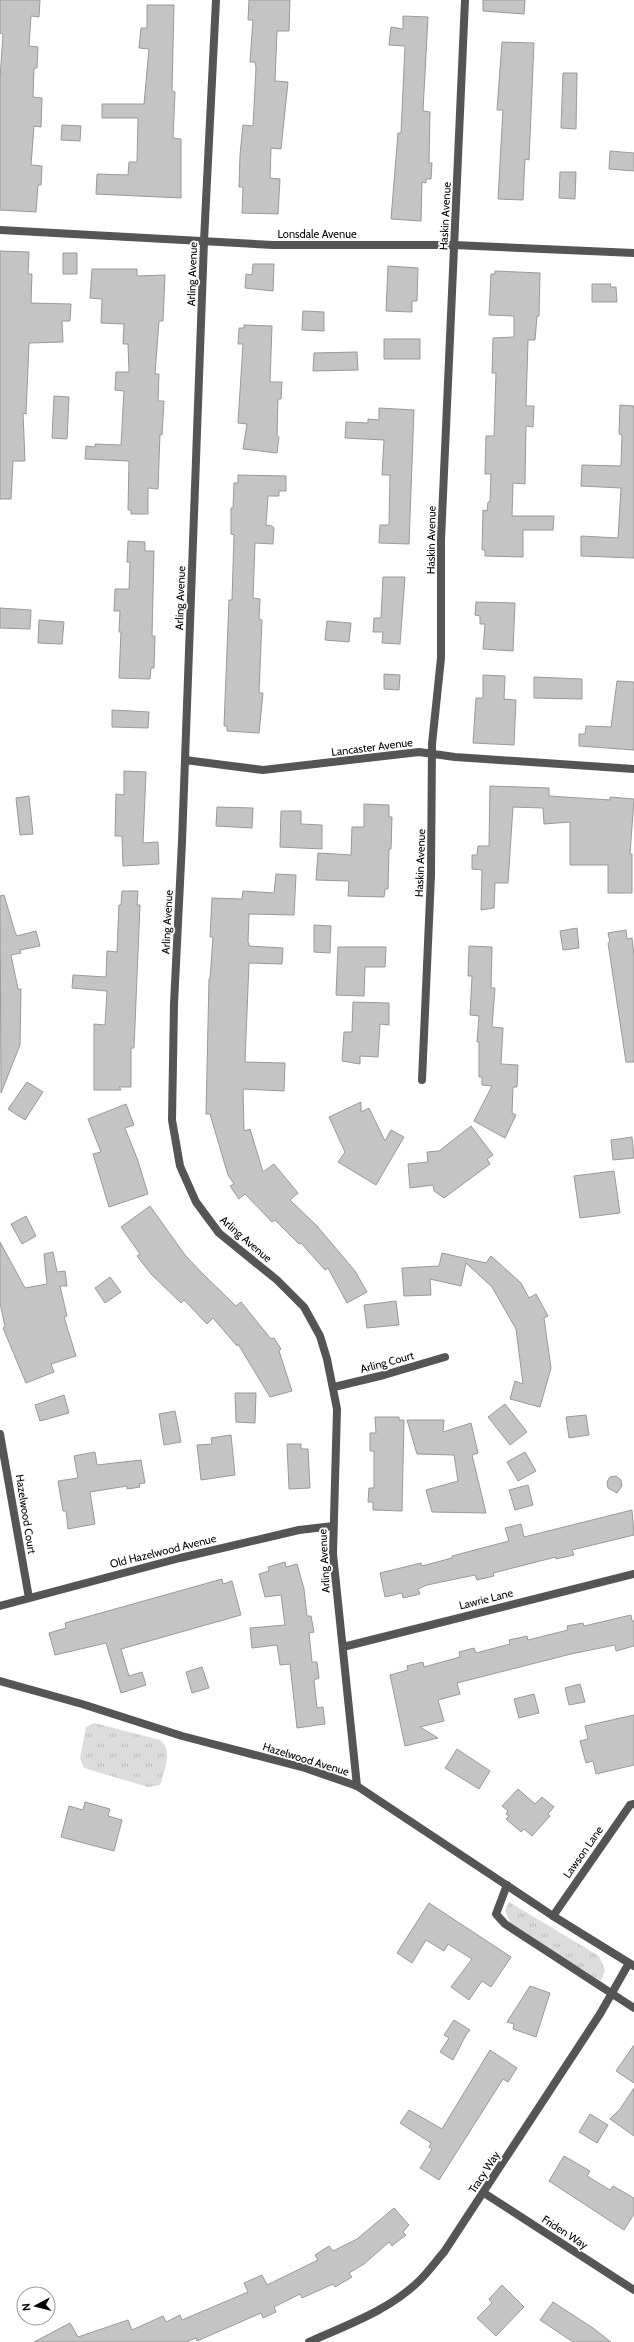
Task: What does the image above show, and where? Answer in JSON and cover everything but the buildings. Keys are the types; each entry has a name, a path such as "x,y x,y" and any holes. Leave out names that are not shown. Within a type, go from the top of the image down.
{"street":[{"name":"Arling Avenue","path":"216,0 204,241 185,760 174,1004 172,1120 174,1140 187,1185 207,1218 220,1233 288,1290 311,1319 320,1336 334,1387 337,1409 333,1554 357,1786"},
{"name":"Haskin Avenue","path":"422,1080 431,875 432,754 441,658 441,540 465,0"},
{"name":"Lonsdale Avenue","path":"0,230 273,245 454,245 634,253"},
{"name":"Lancaster Avenue","path":"185,760 263,770 419,752 634,769"},
{"name":"Arling Court","path":"334,1387 384,1375 445,1357"},
{"name":"Hazelwood Court","path":"0,1434 29,1598"},
{"name":"Old Hazelwood Avenue","path":"0,1606 180,1558 299,1530 333,1526"},
{"name":"Lawrie Lane","path":"343,1646 634,1574"},
{"name":"Hazelwood Avenue","path":"0,1681 82,1704 182,1736 305,1768 357,1786 553,1916 631,1964"},
{"name":"Lawson Lane","path":"553,1916 630,1805 634,1804"},
{"path":"506,1885 496,1914 505,1924 634,2008"},
{"name":"Tracy Way","path":"309,2342 381,2308 420,2280 444,2252 484,2193 631,1964"},
{"name":"Friden Way","path":"484,2193 634,2290"}],"green space":[{"path":"94,1723 160,1740 166,1749 167,1761 160,1785 148,1787 84,1768 80,1758 86,1727"},
{"path":"509,1902 599,1956 605,1970 601,1981 511,1926 505,1910"}]}
